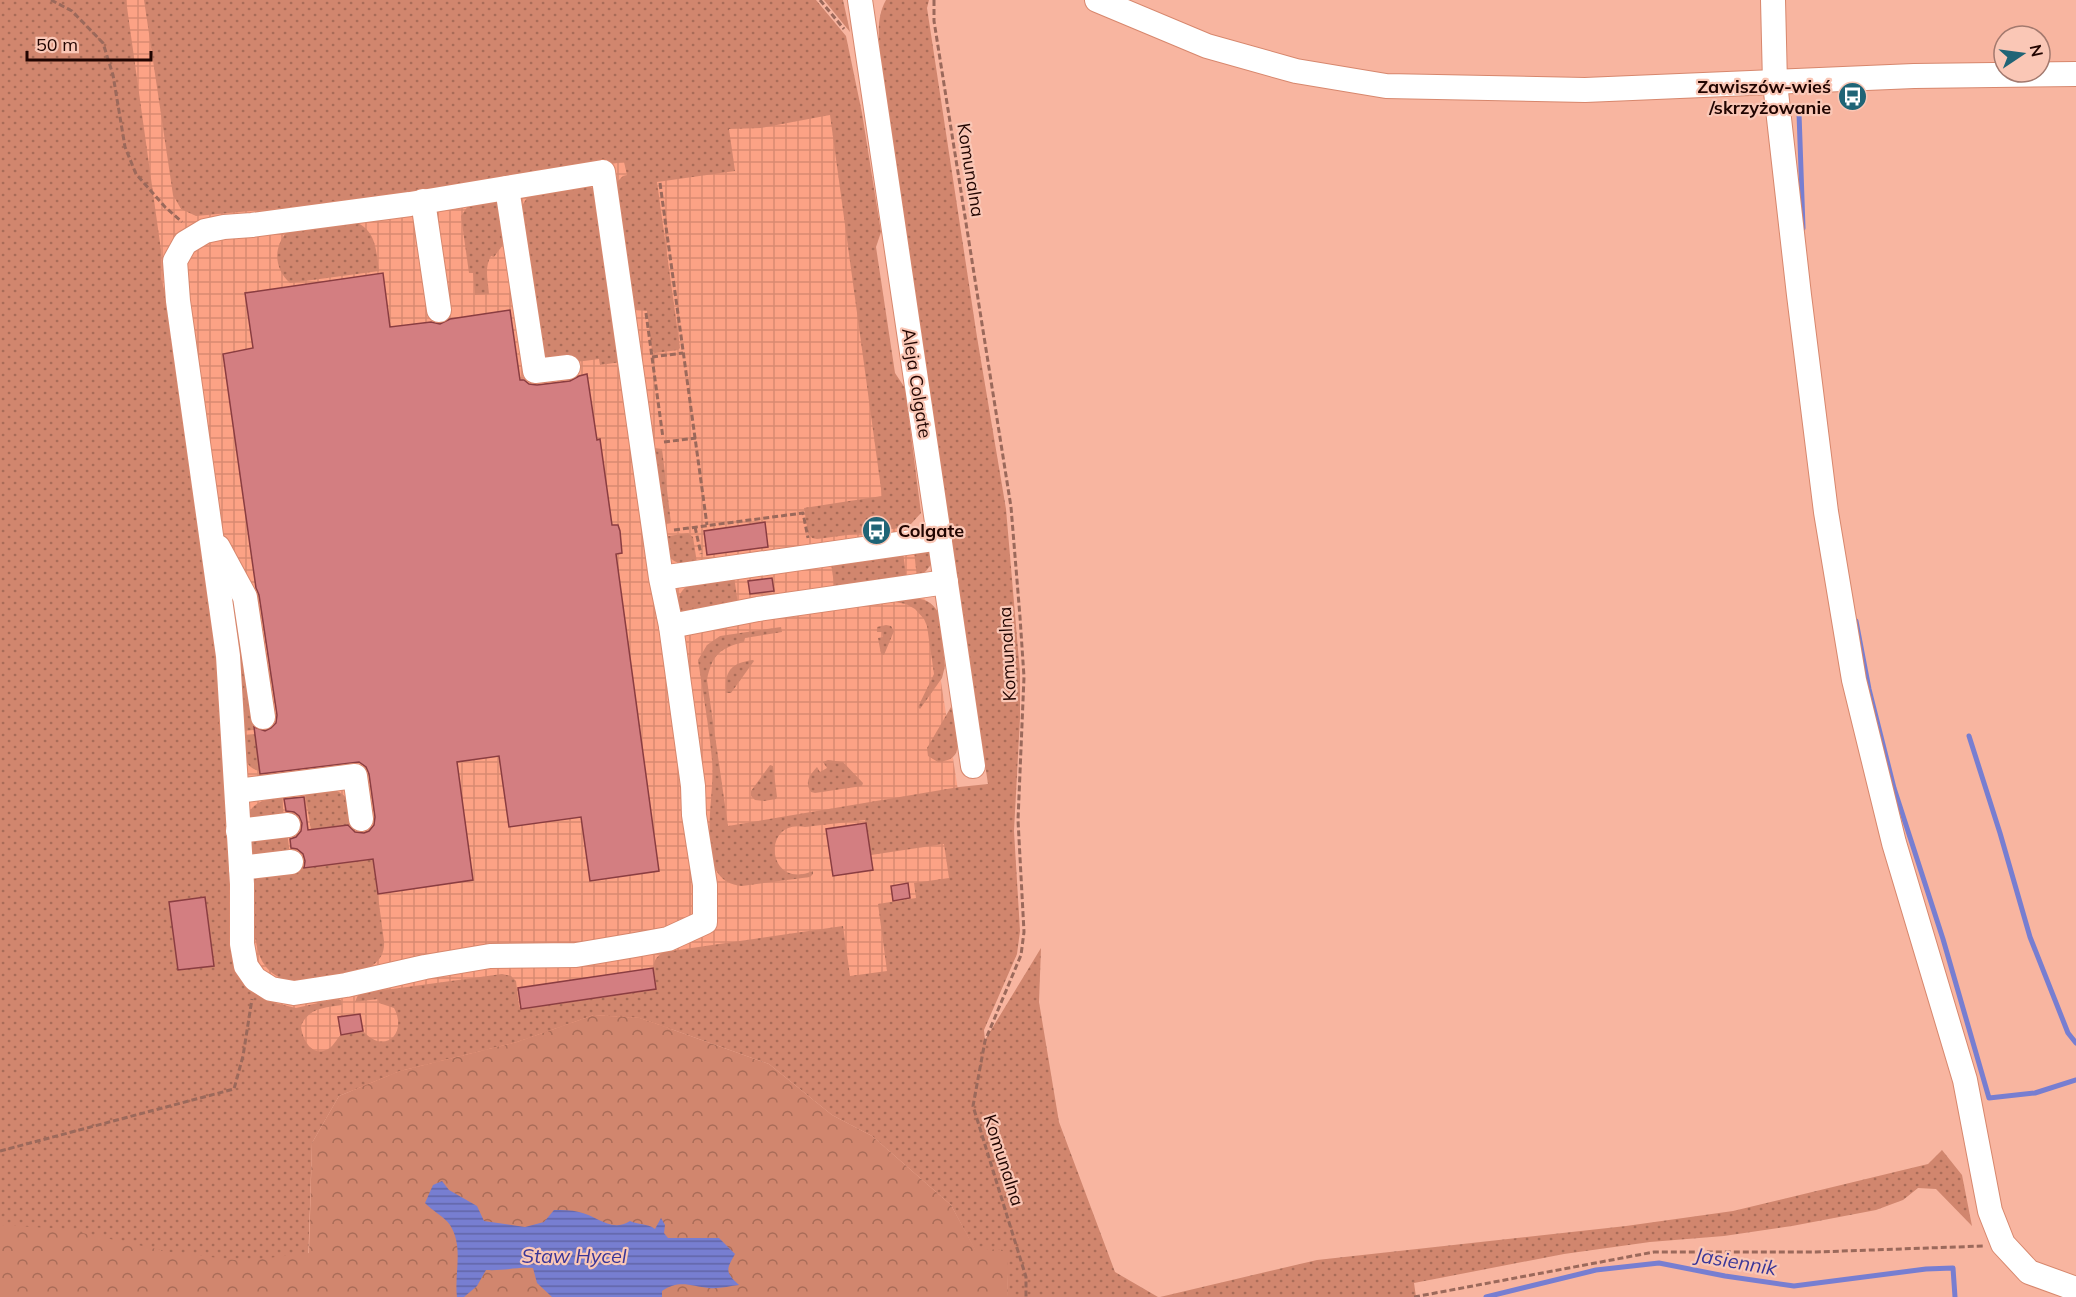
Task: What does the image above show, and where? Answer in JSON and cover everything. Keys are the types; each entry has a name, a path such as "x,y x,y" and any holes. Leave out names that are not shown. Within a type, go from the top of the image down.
{"street":[{"name":"Aleja Colgate","path":"860,0 973,766"},
{"path":"1097,0 1207,46 1296,71 1386,86 1586,90 1914,76 2076,74"},
{"path":"1773,0 1775,83 1826,512 1854,680 1894,843 1965,1080 1990,1210 2003,1244 2029,1272 2076,1289"},
{"path":"603,172 693,786 694,815 705,885 705,922 668,939 600,951 576,955 490,956 294,993 271,989 255,979 246,966 242,944 241,868 228,656 178,301 175,261 185,243 197,236 205,231 224,227 423,201 603,172"},
{"path":"507,188 535,371 568,367"},
{"path":"423,201 439,310"},
{"path":"210,531 245,597 263,717"},
{"path":"662,578 940,538"},
{"path":"671,626 758,609 946,582"},
{"path":"237,791 355,776 361,819"},
{"path":"238,831 288,825"},
{"path":"241,868 291,861"}],"path":[{"path":"51,0 72,12 103,43 113,75 125,147 136,174 165,207 197,236"},
{"path":"820,0 848,34"},
{"name":"Komunalna","path":"934,0 934,21 1011,507 1021,637 1024,688 1018,820 1024,932 1021,955 985,1041 973,1106 1026,1277 1026,1297"},
{"path":"660,183 707,525"},
{"path":"646,313 664,442 696,438"},
{"path":"652,357 683,353"},
{"path":"654,532 802,513 808,537 812,542"},
{"path":"696,526 704,572"},
{"path":"0,1152 234,1089 243,1056 255,979"},
{"path":"1414,1297 1654,1252 1816,1252 1967,1248 2003,1244"}],"shaded area":[{"path":"0,0 611,0 836,49 901,479 939,669 986,969 17,1156"}],"green space":[{"path":"0,0 126,0 161,250 161,279 174,322 219,659 247,987 271,1002 296,1008 336,999 341,1000 342,1005 324,1008 308,1015 301,1026 303,1036 309,1046 322,1051 328,1049 341,1035 363,1031 371,1038 386,1041 396,1033 398,1017 394,1008 379,1003 378,999 355,1002 358,995 363,993 502,974 511,976 516,981 521,1009 655,990 654,964 659,955 664,952 843,926 850,976 887,971 878,904 916,898 914,883 949,878 944,844 871,855 865,820 791,827 781,833 776,842 775,853 778,863 786,871 797,874 813,871 810,877 742,886 730,883 718,874 710,845 712,760 698,660 707,645 720,636 781,627 782,632 745,638 744,642 723,650 718,654 709,671 707,680 728,826 988,784 880,55 879,20 886,0 929,0 927,8 977,337 1006,509 1020,673 1014,831 1020,931 1017,954 984,1030 985,1040 1041,948 1039,1002 1059,1122 1115,1272 1158,1297 1008,1297 1006,1250 975,1250 951,1205 872,1136 832,1115 769,1064 640,1018 594,1015 517,1042 400,1071 339,1096 312,1143 308,1266 151,1261 0,1233"},
{"path":"144,0 816,0 846,36 862,113 881,232 876,247 895,373 905,388 921,513 911,524 900,528 817,539 812,538 808,533 804,508 882,496 830,115 761,128 729,129 735,171 657,182 680,348 655,353 652,351 647,311 633,310 615,184 627,175 624,162 363,201 196,216 181,209 173,195"},
{"path":"824,0 843,0 850,32"},
{"path":"587,186 593,188 597,193 621,362 600,365 599,359 562,362 542,355 520,209 528,196"},
{"path":"498,200 507,239 489,261 487,274 489,294 475,295 473,273 469,273 461,216 468,206"},
{"path":"352,221 360,224 370,234 379,271 290,283 284,277 277,256 280,242 290,229"},
{"path":"654,448 662,449 671,523 661,525"},
{"path":"688,533 693,537 697,563 672,560 663,537"},
{"path":"930,549 933,562 917,578 914,551"},
{"path":"903,553 907,581 835,591 831,563"},
{"path":"734,576 738,604 683,612 678,609 682,591 688,586 705,580"},
{"path":"911,598 927,601 939,614 945,666 942,678 920,709 918,707 934,674 924,619 915,609 895,602 843,609 843,606"},
{"path":"891,626 894,631 884,655 881,654 878,638 883,637 882,632 877,632 877,627"},
{"path":"246,647 254,730 242,731 237,648"},
{"path":"753,660 731,693 726,693 726,679 730,669 739,663"},
{"path":"951,707 955,718 957,750 952,758 938,762 928,756 927,748"},
{"path":"255,734 260,771 250,766 244,752 243,735"},
{"path":"828,760 843,762 863,783 862,786 811,792 808,785 810,776 817,767 820,772 827,768 823,762"},
{"path":"770,765 773,766 777,797 764,801 755,800 751,796 751,791"},
{"path":"332,789 346,798 356,824 311,830 305,793"},
{"path":"282,797 284,819 247,824 250,811 258,803"},
{"path":"287,832 290,855 251,860 249,838"},
{"path":"373,859 384,941 382,954 375,964 350,975 291,981 269,971 260,957 255,937 249,881 254,873"},
{"path":"594,1015 640,1018 769,1064 832,1115 872,1136 951,1205 975,1249 1007,1250 1008,1297 0,1297 0,1225 64,1229 170,1252 243,1261 309,1253 312,1143 339,1096 400,1071 517,1042"},
{"path":"1942,1150 1962,1175 1972,1226 1936,1189 1918,1188 1903,1200 1876,1210 1792,1226 1564,1254 1414,1283 1416,1297 1160,1297 1317,1260 1626,1226 1733,1211 1928,1164"}],"water":[{"name":"Staw Hycel","path":"442,1181 449,1190 477,1206 484,1221 525,1227 544,1222 554,1210 566,1210 586,1214 611,1224 617,1225 630,1221 655,1229 661,1218 665,1225 664,1233 668,1238 719,1238 735,1254 728,1271 739,1285 713,1288 680,1284 662,1291 662,1297 552,1297 537,1283 533,1268 521,1268 486,1270 477,1286 464,1297 457,1297 458,1251 454,1233 450,1225 425,1203 433,1185"}],"building":[{"path":"383,273 390,327 431,322 440,324 450,319 510,310 520,380 537,385 570,381 587,374 597,440 600,439 612,525 618,525 620,531 622,553 616,554 659,871 590,881 581,817 509,827 499,756 457,762 473,880 378,894 373,859 304,868 303,854 291,848 290,839 296,837 301,831 302,823 294,812 286,811 284,799 304,797 308,830 348,825 355,832 364,833 374,825 375,817 369,774 366,767 359,762 260,774 254,727 265,731 271,728 276,723 277,715 259,595 256,588 223,354 253,348 245,293"},
{"path":"765,522 768,547 707,555 704,531"},
{"path":"772,578 774,591 750,594 748,581"},
{"path":"866,823 873,870 833,876 826,829"},
{"path":"908,883 910,898 893,901 891,886"},
{"path":"205,897 214,966 178,970 169,902"},
{"path":"653,968 656,989 521,1009 518,988"},
{"path":"360,1014 363,1031 341,1035 338,1017"}],"waterway":[{"path":"1799,113 1803,228"},
{"path":"1856,621 1869,689 1894,788 1943,939 1989,1098 2035,1093 2076,1080"},
{"path":"1969,736 2030,937 2068,1033 2076,1043"},
{"name":"Jasiennik","path":"1486,1297 1596,1270 1659,1263 1794,1286 1926,1269 1953,1268 1955,1297"}],"place":[{"name":"Zawiszów-wieś /skrzyżowanie","path":"1852,96"},
{"name":"Colgate","path":"877,530"}]}
